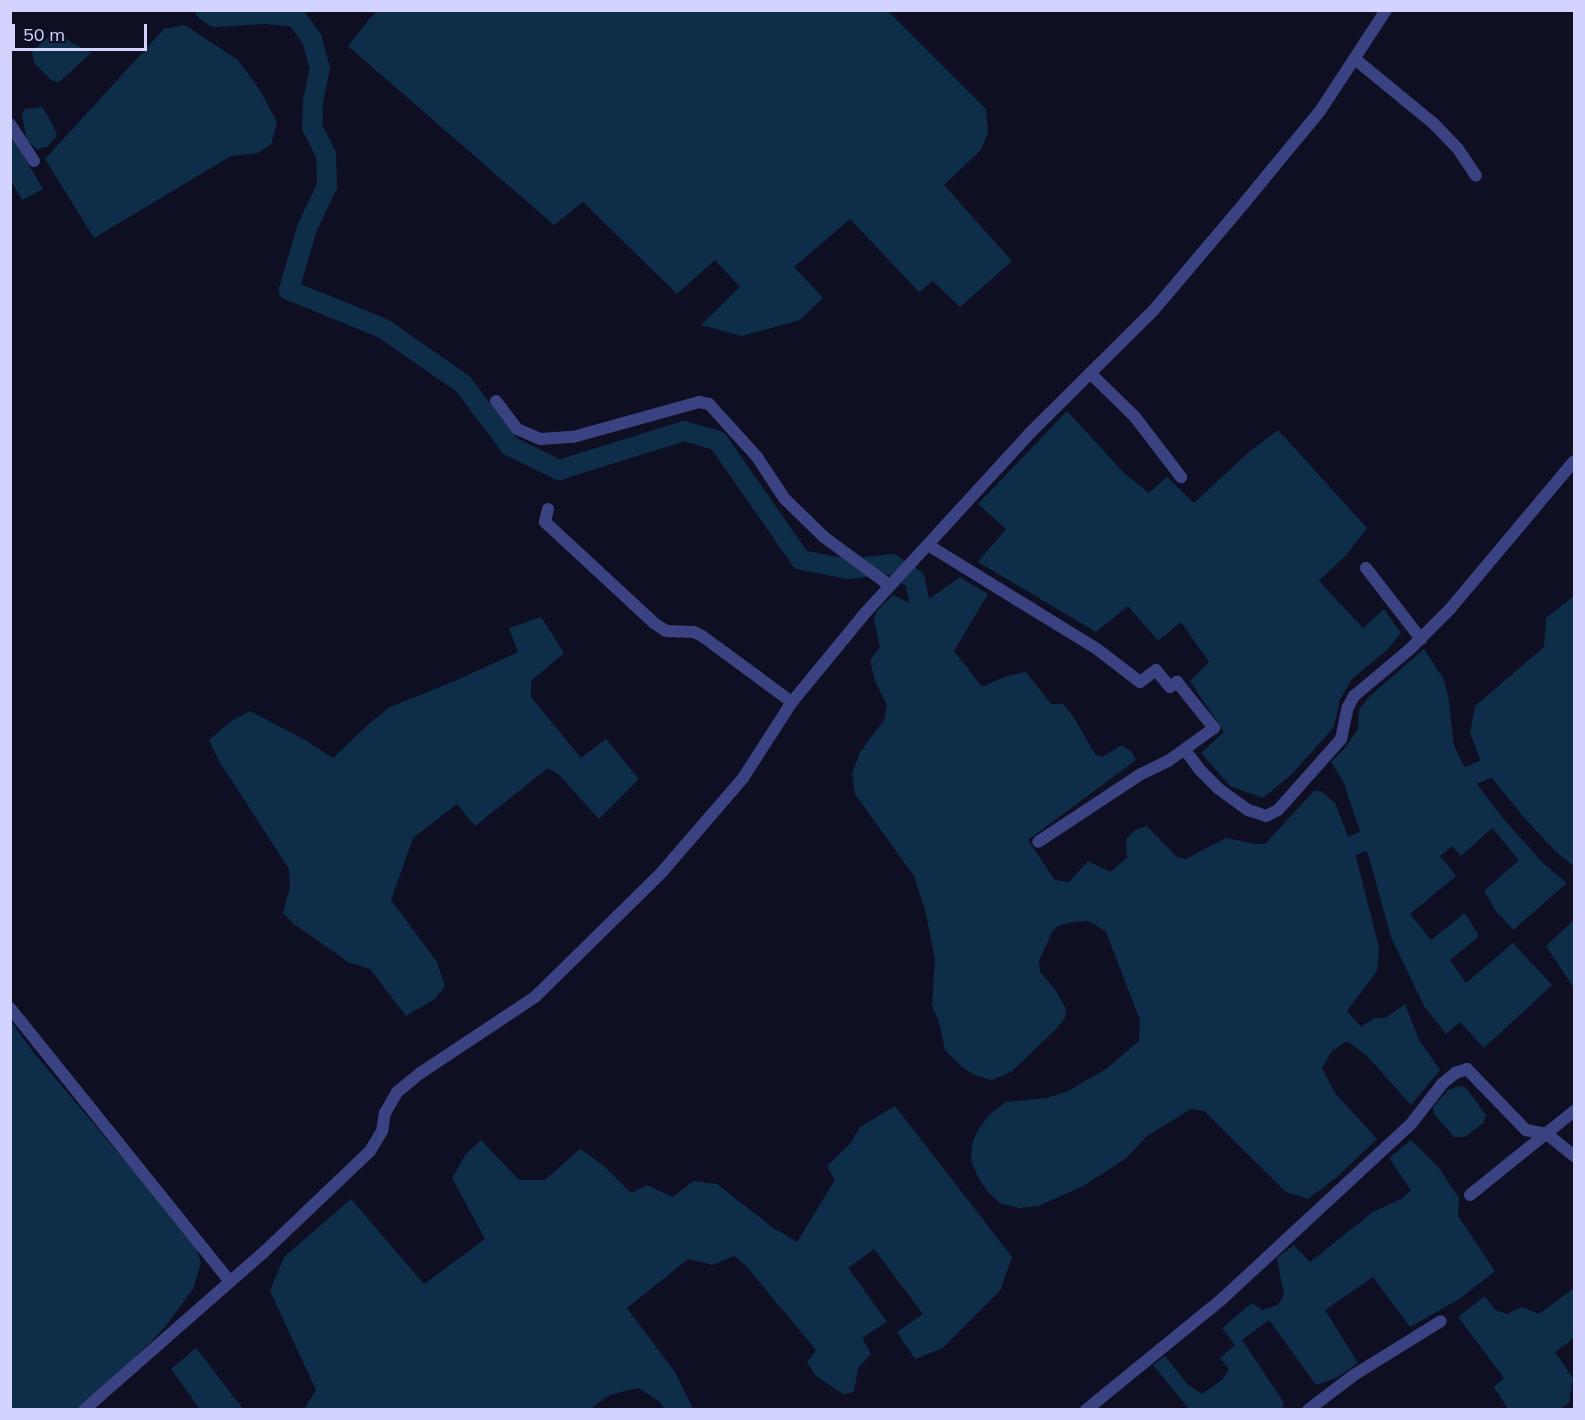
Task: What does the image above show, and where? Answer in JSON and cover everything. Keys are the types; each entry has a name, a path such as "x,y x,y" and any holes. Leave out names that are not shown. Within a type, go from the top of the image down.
{"street":[{"path":"84,1410 230,1282 370,1151 382,1131 385,1113 397,1092 422,1072 535,997 629,906 743,778 792,702 889,585 1031,432 1153,311 1320,111 1386,10"},
{"path":"1355,58 1433,123 1458,149 1476,176"},
{"path":"10,124 34,161"},
{"path":"1090,373 1135,417 1181,477"},
{"path":"496,401 518,429 541,439 573,437 699,402 709,404 757,457 784,498 824,537 889,585"},
{"path":"1185,750 1219,789 1248,810 1266,816 1278,810 1341,739 1347,707 1354,696 1421,639 1450,609 1575,461"},
{"path":"548,509 545,522 654,623 666,631 694,632 792,702"},
{"path":"928,545 1098,649 1140,682 1156,670 1170,687 1177,682 1214,728 1185,750 1141,774 1038,842"},
{"path":"1366,568 1421,639"},
{"path":"10,1008 230,1282"},
{"path":"1086,1410 1222,1299 1411,1124 1442,1084 1455,1073 1467,1069 1526,1130 1547,1134 1575,1156"},
{"path":"1470,1195 1575,1111"},
{"path":"1308,1410 1354,1375 1441,1321"}],"water":[{"path":"376,11 888,11 986,109 988,132 981,150 944,185 1012,261 960,307 933,281 919,292 850,219 794,267 823,298 800,320 742,336 701,325 740,287 715,260 677,294 583,202 554,225 348,46"},
{"path":"185,25 238,60 261,92 277,122 271,144 258,153 231,156 94,238 45,159 164,29"},
{"path":"57,30 72,43 91,53 58,83 50,79 34,63 32,51"},
{"path":"42,107 57,136 47,147 37,149 27,141 22,115 25,109"},
{"path":"10,133 43,189 22,200 11,181"},
{"path":"1067,411 1124,473 1149,493 1167,477 1194,503 1250,451 1278,430 1367,528 1346,555 1319,581 1363,628 1384,609 1401,633 1387,650 1352,679 1340,699 1334,727 1292,774 1263,798 1230,786 1201,753 1224,732 1190,681 1209,662 1181,622 1158,641 1128,606 1096,632 978,562 1006,529 978,504"},
{"path":"960,577 988,594 954,651 982,687 1007,676 1026,672 1051,704 1063,704 1073,716 1095,754 1102,757 1122,745 1132,752 1136,760 1028,840 1055,880 1069,882 1088,861 1110,872 1127,858 1126,839 1135,830 1147,826 1177,857 1186,859 1226,838 1265,844 1314,791 1321,791 1335,803 1356,857 1379,948 1377,971 1347,1011 1361,1027 1374,1018 1385,1018 1405,1004 1419,1040 1440,1070 1411,1105 1367,1056 1347,1041 1332,1051 1322,1068 1335,1093 1377,1139 1337,1177 1308,1199 1286,1192 1204,1111 1191,1109 1147,1136 1125,1159 1083,1186 1038,1206 1020,1208 1001,1204 987,1191 977,1175 971,1161 972,1144 978,1130 989,1115 1006,1102 1046,1098 1066,1092 1106,1069 1139,1041 1140,1020 1106,932 1089,921 1072,922 1058,926 1052,932 1039,961 1040,972 1054,988 1066,1009 1065,1018 1056,1029 1011,1072 992,1080 964,1069 945,1050 939,1022 932,1006 935,959 925,910 914,876 855,794 852,774 860,752 884,720 887,705 875,681 870,660 880,647 874,620 877,611 893,595 918,607"},
{"path":"1574,596 1574,866 1555,851 1483,767 1470,733 1475,706 1544,647 1546,618"},
{"path":"541,617 564,653 531,681 531,697 581,758 606,739 639,779 599,819 559,775 548,768 475,826 457,804 413,838 391,900 437,962 445,986 435,999 406,1016 370,969 348,962 294,924 283,913 290,887 289,869 219,761 209,740 231,721 250,711 305,740 333,758 390,707 518,652 509,628"},
{"path":"1424,649 1443,678 1448,695 1454,746 1465,768 1501,816 1544,864 1567,883 1513,930 1496,911 1484,891 1519,860 1492,828 1461,856 1452,846 1440,856 1456,876 1410,914 1431,940 1465,913 1479,936 1450,960 1466,983 1513,943 1552,985 1484,1048 1460,1022 1446,1034 1424,1006 1391,937 1370,861 1343,781 1331,762 1345,748 1358,729 1359,710 1370,696"},
{"path":"1574,920 1574,988 1546,946"},
{"path":"10,1020 34,1053 195,1244 201,1263 193,1289 165,1327 124,1369 76,1409 11,1409"},
{"path":"1459,1086 1466,1088 1486,1115 1483,1123 1465,1137 1454,1137 1434,1114 1433,1107 1448,1090"},
{"path":"895,1106 1012,1257 1000,1291 943,1348 915,1359 897,1332 923,1314 874,1249 848,1268 887,1322 862,1338 871,1354 858,1368 854,1392 843,1394 816,1376 807,1362 816,1350 746,1266 734,1256 713,1265 688,1259 627,1308 675,1372 693,1409 665,1409 659,1401 638,1388 609,1395 591,1409 304,1409 316,1390 270,1291 284,1257 351,1199 424,1284 485,1239 452,1178 466,1154 481,1140 519,1180 545,1180 580,1149 603,1165 631,1193 647,1185 673,1197 693,1181 717,1184 772,1227 797,1242 835,1180 827,1166 850,1144 860,1127"},
{"path":"1411,1140 1439,1168 1459,1198 1458,1216 1495,1271 1461,1298 1410,1327 1373,1277 1325,1310 1358,1363 1336,1378 1316,1385 1269,1320 1242,1340 1284,1403 1282,1409 1189,1409 1153,1365 1165,1356 1188,1385 1202,1394 1222,1380 1229,1369 1220,1358 1235,1345 1222,1328 1252,1303 1262,1310 1278,1305 1284,1295 1277,1258 1294,1245 1310,1262 1373,1212 1403,1198 1411,1190 1389,1158"},
{"path":"1574,1288 1574,1338 1555,1352 1573,1378 1569,1403 1560,1409 1508,1409 1494,1387 1504,1378 1458,1317 1485,1296 1495,1310 1507,1314 1522,1307 1539,1314"},
{"path":"196,1348 243,1409 200,1409 171,1369"}],"waterway":[{"path":"205,10 215,17 266,14 296,17 312,39 320,68 313,101 312,127 326,155 327,186 307,228 289,290 384,329 463,384 510,446 559,470 684,431 718,441 801,560 848,569 892,564 915,580 926,632"},
{"path":"1446,786 1507,760"},
{"path":"1329,856 1387,831"}]}
